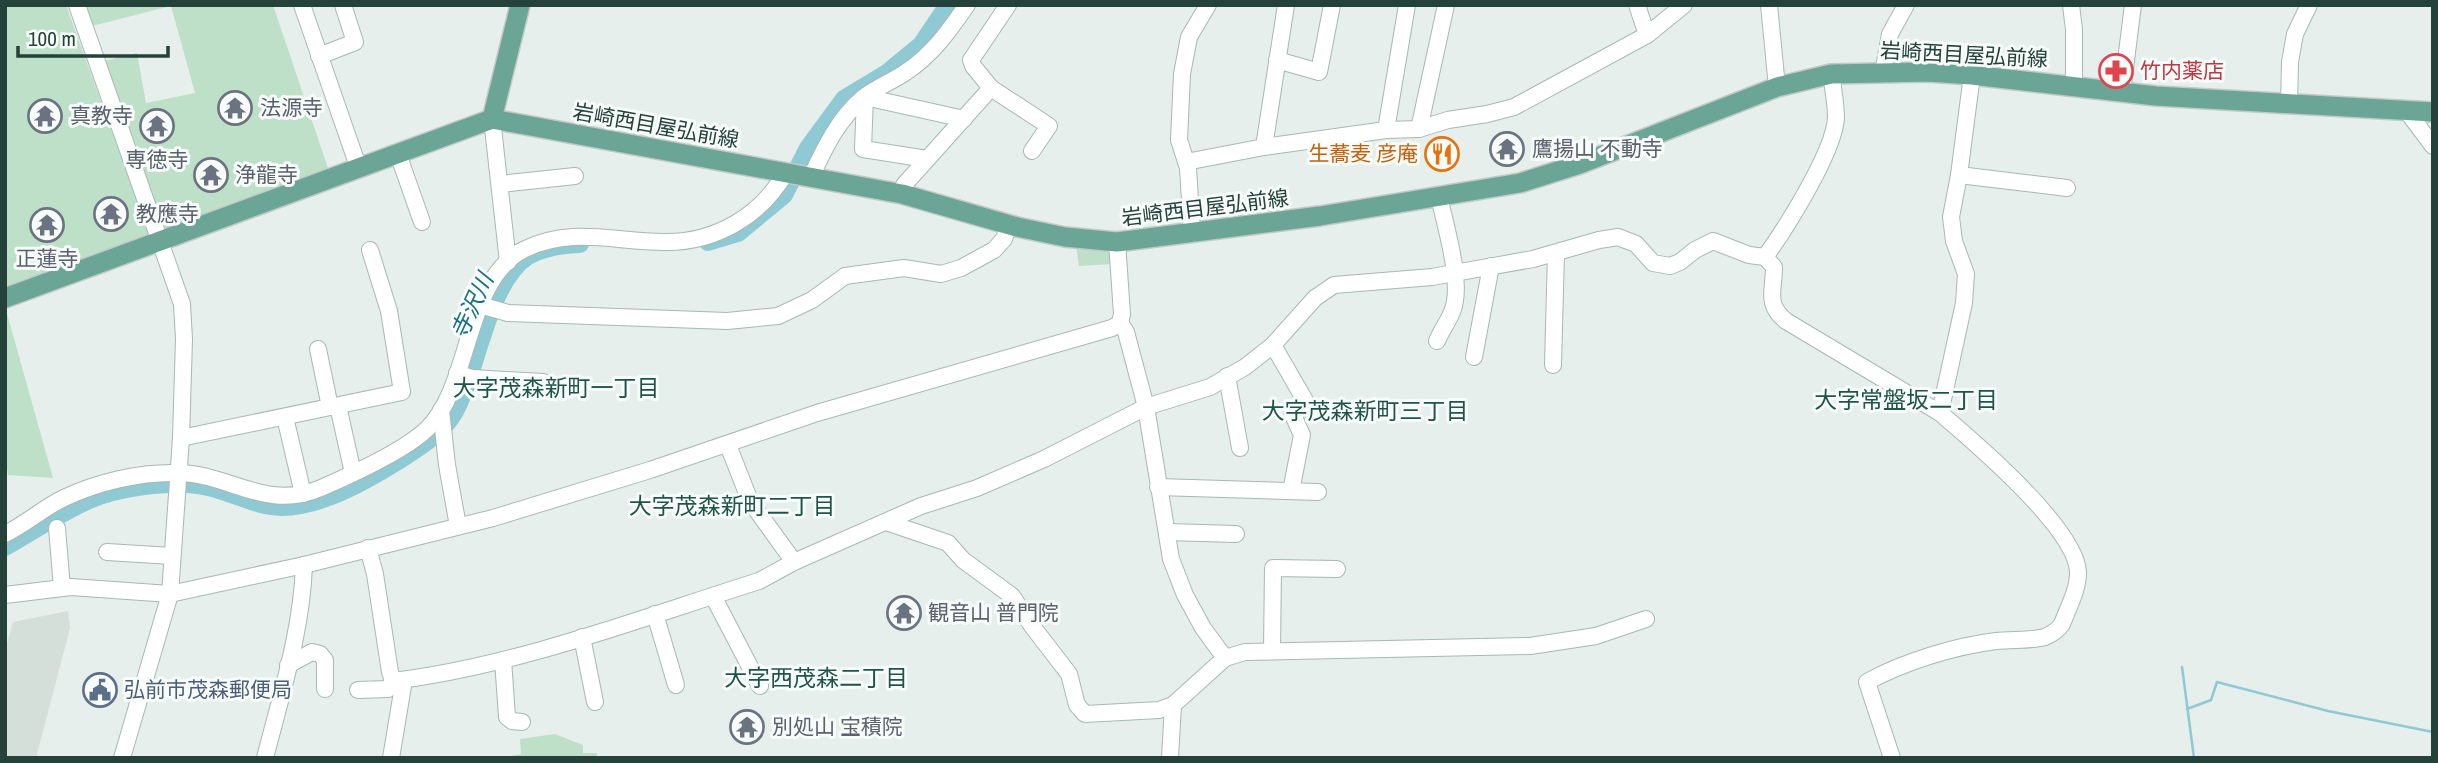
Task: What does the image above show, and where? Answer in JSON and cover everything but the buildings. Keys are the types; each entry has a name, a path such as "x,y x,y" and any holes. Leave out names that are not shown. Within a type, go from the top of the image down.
{"main road":[{"path":"5,298 492,119 520,5"},
{"name":"岩崎西目屋弘前線","path":"492,119 902,194 1009,225 1065,237 1117,243 1192,234 1520,183 1580,164 1777,87 1831,75 1972,75 2122,92 2433,112"}],"street":[{"path":"77,5 182,304 184,339 181,438 170,594 122,758"},
{"path":"302,5 359,169"},
{"path":"319,56 355,42 343,5"},
{"path":"5,534 63,498 128,477 221,481 250,492 286,497 303,494 353,473 401,448 427,429 464,376 487,307 492,282 508,262 522,251 570,235 665,242 702,237 731,228 757,210 798,174 865,97 930,55 967,5"},
{"path":"1008,5 971,60 991,88 1049,126 1032,151"},
{"path":"1192,234 1186,162 1179,139 1182,74 1189,37 1208,5"},
{"path":"1264,147 1286,5"},
{"path":"1277,60 1319,72 1332,5"},
{"path":"1387,130 1407,5"},
{"path":"1419,129 1446,5"},
{"path":"1637,5 1647,35"},
{"path":"1769,5 1777,87"},
{"path":"1882,73 1890,34 1906,5"},
{"path":"2071,5 2074,86"},
{"path":"2122,92 2133,5"},
{"path":"2289,104 2290,62 2295,34 2309,5"},
{"path":"1186,162 1264,147 1387,130 1419,129 1448,120 1514,107 1647,35 1681,6"},
{"path":"1765,257 1781,236 1828,147 1836,119 1831,75"},
{"path":"1940,413 1964,303 1966,274 1954,241 1951,217 1972,75"},
{"path":"902,194 904,185 991,88"},
{"path":"865,97 964,119"},
{"path":"865,97 863,149 927,159"},
{"path":"2406,110 2433,146"},
{"path":"492,119 508,262"},
{"path":"398,154 422,222"},
{"path":"1959,175 2067,188"},
{"path":"500,184 575,176"},
{"path":"1437,341 1453,310 1456,272 1439,196"},
{"path":"487,307 508,313 727,321 778,316 812,300 845,276 904,268 941,274 961,268 994,250 1004,239 1009,225"},
{"path":"358,690 388,689 399,681 448,674 503,660 759,581 794,562 921,506 977,488 1044,459 1146,407 1210,387 1245,367 1273,345 1315,298 1334,285 1456,272 1556,253 1618,237 1636,244 1653,263 1664,266 1681,262 1695,250 1713,241 1749,255 1765,257 1774,267 1772,302 1776,313 1940,413 2011,475 2073,554 2078,575 2062,624 2057,630 2045,637 1994,641 1925,658 1894,668 1867,682 1892,758"},
{"path":"5,595 62,588 170,594 304,565 492,518 728,445 817,413 1050,348 1120,323 1122,314 1117,243"},
{"path":"181,438 402,392 388,311 370,250"},
{"path":"1553,365 1556,253"},
{"path":"1474,357 1491,266"},
{"path":"1120,323 1126,332 1146,407 1171,559 1203,628 1226,658"},
{"path":"1273,345 1311,411"},
{"path":"318,349 353,473"},
{"path":"464,376 543,382"},
{"path":"1227,376 1240,448"},
{"path":"441,410 458,526"},
{"path":"1291,491 1302,435 1292,413"},
{"path":"285,417 303,494"},
{"path":"728,445 750,501 794,562"},
{"path":"1158,487 1318,492"},
{"path":"886,523 948,543 963,560 1012,596 1069,674 1077,705 1085,714 1159,710 1173,705 1226,658 1245,652 1530,646 1596,636 1646,618"},
{"path":"57,528 62,588"},
{"path":"1167,532 1236,534"},
{"path":"369,548 390,672 399,681"},
{"path":"107,552 172,556"},
{"path":"265,758 288,665 303,590 304,565"},
{"path":"1272,650 1273,568 1337,569"},
{"path":"713,596 760,686"},
{"path":"655,614 676,684"},
{"path":"582,636 595,702"},
{"path":"288,665 312,652 320,654 325,660 325,689"},
{"path":"503,660 507,718 522,722"},
{"path":"391,758 399,681"},
{"path":"1170,758 1173,705"}],"shaded area":[{"path":"68,611 70,628 36,758 5,758 5,651 13,622"}],"green space":[{"path":"5,5 66,5 149,234 148,238 5,290"},
{"path":"86,5 273,5 329,171 163,231 104,61 137,53 146,103 195,93 171,6 92,26"},
{"path":"1076,245 1103,247 1112,255 1113,264 1079,266"},
{"path":"5,310 53,478 8,475 5,454"},
{"path":"555,734 583,745 583,753 597,753 597,758 511,758 521,754 520,739"}],"waterway":[{"name":"寺沢川","path":"708,242 738,233 784,195 808,148 844,99 887,73 921,45 948,5"},
{"name":"寺沢川","path":"5,547 78,505 124,489 164,484 198,485 265,505 281,507 316,501 368,479 421,446 436,434 454,413 493,306 514,268 528,256 540,251 580,244"},
{"path":"2182,667 2194,758"},
{"path":"2187,709 2211,700 2217,682 2328,711 2433,732"}],"place":[{"name":"竹内薬店","path":"2116,71"},
{"name":"法源寺","path":"235,108"},
{"name":"真教寺","path":"45,116"},
{"name":"専徳寺","path":"157,126"},
{"name":"鷹揚山 不動寺","path":"1507,149"},
{"name":"生蕎麦 彦庵","path":"1442,154"},
{"name":"浄龍寺","path":"211,175"},
{"name":"教應寺","path":"111,214"},
{"name":"正蓮寺","path":"47,225"},
{"name":"観音山 普門院","path":"904,613"},
{"name":"弘前市茂森郵便局","path":"100,690"},
{"name":"別処山 宝積院","path":"747,727"}],"district":[{"name":"大字茂森新町一丁目","path":"556,388"},
{"name":"大字常盤坂二丁目","path":"1906,400"},
{"name":"大字茂森新町三丁目","path":"1365,411"},
{"name":"大字茂森新町二丁目","path":"732,506"},
{"name":"大字西茂森二丁目","path":"816,678"}]}
